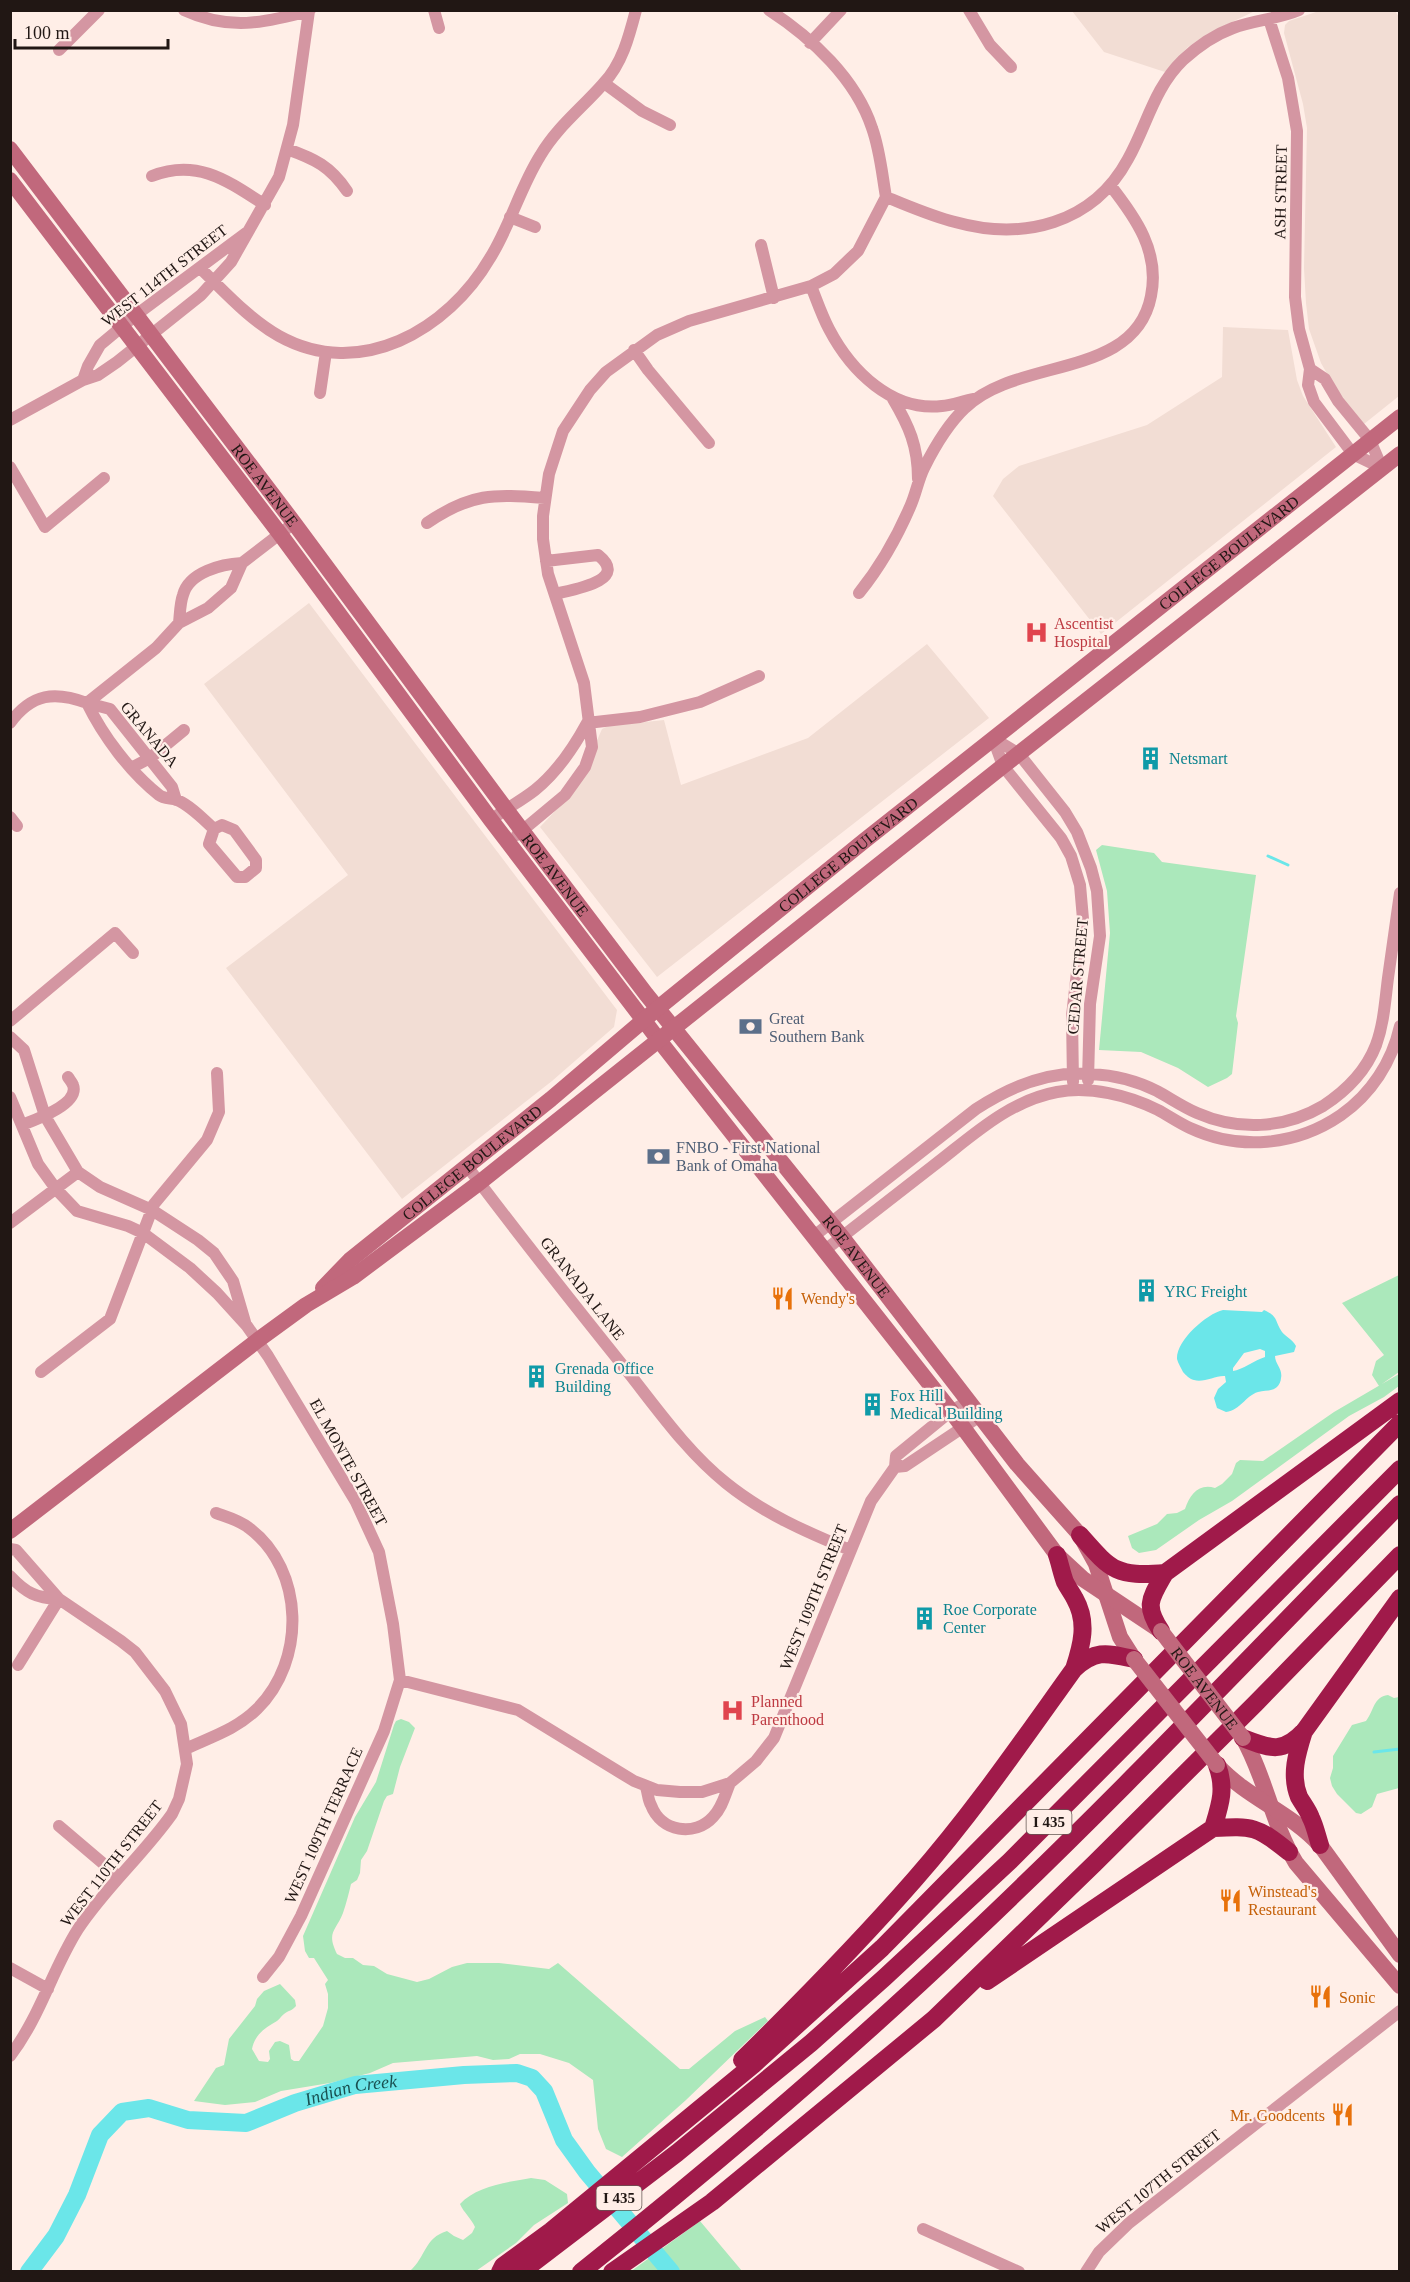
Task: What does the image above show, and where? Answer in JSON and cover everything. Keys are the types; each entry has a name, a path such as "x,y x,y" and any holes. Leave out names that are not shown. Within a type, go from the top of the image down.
{"highway":[{"path":"1161,1631 1151,1615 1150,1603 1165,1573 1400,1401"},
{"path":"664,2137 753,2065 882,1948 1400,1423"},
{"name":"I 435","path":"521,2271 556,2237 677,2153 819,2036 1010,1861 1400,1469"},
{"name":"I 435","path":"586,2268 786,2103 966,1940 1052,1857 1400,1504"},
{"path":"1080,1534 1103,1561 1119,1571 1129,1575 1165,1573"},
{"path":"500,2271 503,2266 556,2237 664,2137 805,1998 916,1878 989,1787 1074,1669 1082,1647 1081,1613 1066,1584 1057,1555"},
{"path":"612,2271 712,2202 934,2019 1255,1704 1400,1555"},
{"path":"1243,1738 1275,1748 1292,1743 1305,1730 1400,1598"},
{"path":"1074,1669 1092,1655 1100,1653 1134,1659"},
{"path":"1305,1730 1296,1753 1294,1771 1296,1787 1311,1816 1320,1845"},
{"path":"1213,1828 1222,1797 1221,1777 1216,1765"},
{"path":"934,2019 1213,1828 1258,1829 1288,1852"}],"main road":[{"name":"ROE AVENUE","path":"10,149 294,523 522,831 673,1028 842,1237 1017,1464 1080,1534 1096,1564 1120,1636 1134,1659 1216,1765 1236,1784 1306,1830 1320,1845 1400,1955"},
{"name":"ROE AVENUE","path":"10,180 280,534 491,820 658,1039 951,1411 1057,1555 1083,1579 1161,1631 1243,1738 1258,1766 1288,1852 1304,1874 1400,1986"},
{"name":"COLLEGE BOULEVARD","path":"306,1305 350,1260 551,1099 658,1008 993,738 1400,417"},
{"name":"COLLEGE BOULEVARD","path":"10,1531 258,1340 306,1305 353,1277 479,1183 658,1039 1400,454"},
{"path":"723,1122 731,1121 737,1124 745,1135 751,1137 760,1135"},
{"path":"744,1148 760,1149 766,1156 778,1159"}],"street":[{"path":"59,50 99,10"},
{"path":"184,10 204,18 239,24 270,21 310,11"},
{"path":"434,10 440,28"},
{"path":"200,268 261,324 279,336 326,352 354,353 397,343 418,333 462,297 478,277 490,259 536,161 549,140 604,83 622,55 636,10"},
{"path":"509,842 565,795 585,767 592,747 587,723 588,704 584,683 548,574 546,561 543,516 545,498 549,474 563,430 595,384 617,362 657,335 676,326 774,298 826,280 852,259 863,243 886,197 877,143 867,115 846,80 810,43 769,10"},
{"path":"810,43 841,10"},
{"path":"969,10 990,45 1011,67"},
{"path":"886,197 956,223 991,228 1021,229 1062,220 1089,205 1118,176 1130,157 1155,98 1182,61 1205,43 1232,28 1273,15 1299,10"},
{"name":"WEST 114TH STREET","path":"10,420 83,380 98,375 152,336 201,295 231,262 279,177 297,105 310,11"},
{"name":"ASH STREET","path":"1273,15 1295,107 1299,157 1295,297 1299,329 1310,369 1308,385 1314,402 1353,454 1382,468"},
{"path":"604,83 642,111 670,125"},
{"path":"287,149 319,162 340,181 347,191"},
{"path":"152,176 164,171 195,169 228,182 265,205"},
{"path":"893,399 916,406 942,406 975,399 1020,378 1096,357 1121,345 1143,320 1150,305 1153,286 1152,258 1141,229 1110,185"},
{"path":"510,217 535,227"},
{"name":"WEST 114TH STREET","path":"83,380 100,345 136,315 250,230"},
{"path":"761,245 774,298"},
{"path":"811,286 828,328 847,356 865,376 893,399 906,421 916,447 918,483"},
{"path":"634,350 709,443"},
{"path":"320,393 326,352"},
{"path":"1310,369 1325,379 1338,401 1370,440 1382,468"},
{"path":"859,593 876,572 899,529 911,505 924,469 944,434 963,409 975,399"},
{"path":"10,425 10,431"},
{"path":"10,467 45,527 104,478"},
{"path":"427,523 448,509 476,498 498,495 545,498"},
{"path":"214,829 176,800 161,797 131,768 95,720 87,703 156,648 178,623 208,608 231,588 242,563 294,523"},
{"path":"546,561 598,555 605,560 608,568 606,576 595,584 555,594"},
{"path":"178,623 182,595 187,585 209,568 242,563"},
{"path":"491,820 505,808 535,790 560,763 587,723 640,717 700,702 759,676"},
{"name":"GRANADA","path":"10,723 28,704 41,697 52,695 68,696 110,709 172,787 176,800"},
{"path":"131,768 150,758 184,730"},
{"name":"CEDAR STREET","path":"993,738 1019,754 1065,812 1077,832 1091,868 1100,914 1100,936 1090,1004 1088,1091"},
{"name":"CEDAR STREET","path":"993,738 1003,766 1061,838 1076,872 1084,908 1072,1016 1074,1091"},
{"path":"1061,838 1077,832"},
{"path":"814,1236 1002,1092 1049,1076 1088,1073 1116,1077 1145,1086 1196,1113 1231,1124 1249,1126 1282,1123 1319,1108 1358,1076 1375,1047 1386,1002 1400,893"},
{"path":"10,1021 115,933 133,953"},
{"path":"825,1250 985,1125 1038,1096 1074,1091 1109,1093 1140,1102 1188,1127 1219,1138 1240,1143 1266,1143 1289,1139 1332,1121 1365,1095 1380,1075 1392,1053 1400,1026"},
{"name":"EL MONTE STREET","path":"10,1037 24,1050 45,1116 78,1172 100,1187 152,1210 198,1240 214,1254 233,1281 247,1326"},
{"path":"41,1372 110,1319 154,1204 207,1140 219,1112 217,1073"},
{"path":"22,1125 45,1116 71,1096 73,1085 68,1077"},
{"name":"EL MONTE STREET","path":"10,1097 39,1164 56,1189 77,1211 128,1226 143,1233 190,1268 217,1293 258,1340 356,1502 380,1552 392,1614 399,1680"},
{"path":"929,1146 941,1160"},
{"name":"GRANADA LANE","path":"467,1166 616,1358 703,1462 727,1484 756,1505 794,1526 850,1550"},
{"path":"10,1223 78,1172"},
{"name":"WEST 109TH STREET","path":"646,1787 680,1792 702,1791 730,1783 756,1761 774,1738 870,1501 895,1467 896,1456 951,1411 969,1401"},
{"name":"WEST 109TH STREET","path":"895,1467 904,1466 980,1416"},
{"path":"185,1749 227,1732 258,1708 279,1678 287,1660 292,1638 293,1617 290,1592 274,1555 262,1539 248,1527 216,1513"},
{"path":"10,1549 16,1551 58,1599"},
{"path":"10,1575 28,1592 40,1598 58,1599"},
{"path":"18,1665 58,1599"},
{"name":"WEST 110TH STREET","path":"10,2056 32,2024 62,1956 78,1929 172,1814 186,1774 185,1749 176,1714 165,1691 150,1670 121,1641 58,1599"},
{"path":"399,1680 518,1710 646,1787 651,1807 673,1828 691,1830 707,1823 720,1807 730,1783"},
{"name":"WEST 109TH TERRACE","path":"263,1977 279,1957 301,1916 384,1731 399,1680"},
{"path":"59,1826 119,1877"},
{"path":"10,1968 48,1989"},
{"name":"WEST 107TH STREET","path":"1086,2271 1099,2252 1129,2223 1400,2011"},
{"path":"923,2229 1019,2271"}],"shaded area":[{"path":"1072,11 1255,11 1207,34 1188,47 1165,72 1104,52"},
{"path":"1319,11 1395,11 1399,17 1399,396 1364,424 1339,395 1321,363 1309,329 1306,303 1304,268 1307,128 1284,33 1285,25 1289,21"},
{"path":"1223,327 1288,330 1297,380 1303,396 1336,447 1101,634 993,496 1003,479 1019,466 1147,425 1222,377"},
{"path":"309,603 617,1010 614,1027 552,1081 402,1199 226,968 348,875 204,684"},
{"path":"927,644 989,718 657,977 540,827 576,789 602,729 608,726 664,720 681,785 808,738"}],"green space":[{"path":"1102,845 1154,853 1162,862 1256,875 1236,1016 1238,1023 1232,1074 1227,1078 1208,1087 1178,1068 1141,1052 1099,1050 1110,933 1107,891 1096,850"},
{"path":"1399,1275 1399,1372 1379,1386 1372,1375 1376,1361 1384,1355 1342,1303"},
{"path":"1399,1374 1399,1386 1349,1416 1232,1501 1199,1520 1156,1550 1139,1553 1132,1548 1128,1536 1157,1524 1167,1514 1185,1509 1192,1494 1200,1488 1215,1488 1222,1484 1232,1474 1236,1463 1240,1460 1263,1461 1334,1412"},
{"path":"1388,1695 1394,1698 1399,1697 1399,1788 1377,1794 1372,1807 1361,1814 1356,1813 1332,1786 1330,1778 1333,1756 1352,1725 1366,1721 1379,1698"},
{"path":"401,1719 409,1722 415,1728 400,1767 393,1794 387,1796 384,1801 367,1851 361,1860 360,1873 357,1880 351,1884 343,1913 333,1932 332,1941 337,1954 345,1958 353,1958 363,1965 374,1966 387,1974 417,1982 467,1963 499,1963 549,1969 558,1963 680,2069 689,2069 735,2031 765,2017 768,2021 686,2100 622,2157 606,2149 598,2129 593,2080 569,2063 540,2054 520,2054 509,2059 493,2060 477,2056 393,2063 370,2073 330,2083 281,2091 255,2102 225,2105 194,2101 216,2068 224,2065 229,2039 264,1991 280,1984 295,2000 296,2006 258,2035 252,2049 259,2061 268,2062 269,2051 275,2042 280,2041 289,2045 291,2059 299,2061 323,2026 328,2008 325,1984 328,1980 314,1958 309,1958 305,1951 303,1936 355,1817 376,1782 394,1725"},
{"path":"531,2178 545,2180 567,2194 568,2203 534,2225 516,2243 476,2271 410,2271 429,2243 439,2234 447,2231 463,2240 472,2233 475,2227 460,2204 467,2198 483,2189"},
{"path":"700,2221 742,2271 630,2272"}],"water":[{"path":"1223,1310 1269,1312 1282,1332 1296,1346 1294,1352 1275,1356 1281,1375 1277,1387 1258,1392 1236,1409 1226,1412 1217,1408 1214,1398 1218,1389 1226,1382 1225,1376 1198,1381 1192,1379 1183,1372 1177,1359 1181,1344 1193,1329","holes":["1260,1349 1265,1351 1265,1357 1233,1371 1244,1353"]}],"waterway":[{"path":"1268,856 1288,865"},
{"path":"1374,1752 1400,1749"},
{"name":"Indian Creek","path":"29,2272 56,2236 77,2195 100,2135 122,2112 149,2108 188,2120 246,2123 295,2103 355,2085 464,2075 517,2073 532,2078 544,2091 564,2140 587,2172 671,2272"}],"place":[{"name":"Ascentist Hospital","path":"1036,632"},
{"name":"Netsmart","path":"1151,758"},
{"name":"Great Southern Bank","path":"751,1027"},
{"name":"FNBO - First National Bank of Omaha","path":"658,1156"},
{"name":"YRC Freight","path":"1146,1291"},
{"name":"Wendy's","path":"783,1298"},
{"name":"Grenada Office Building","path":"537,1377"},
{"name":"Fox Hill Medical Building","path":"872,1404"},
{"name":"Roe Corporate Center","path":"925,1618"},
{"name":"Planned Parenthood","path":"733,1710"},
{"name":"Winstead's Restaurant","path":"1230,1900"},
{"name":"Sonic","path":"1321,1997"},
{"name":"Mr. Goodcents","path":"1343,2115"}]}
